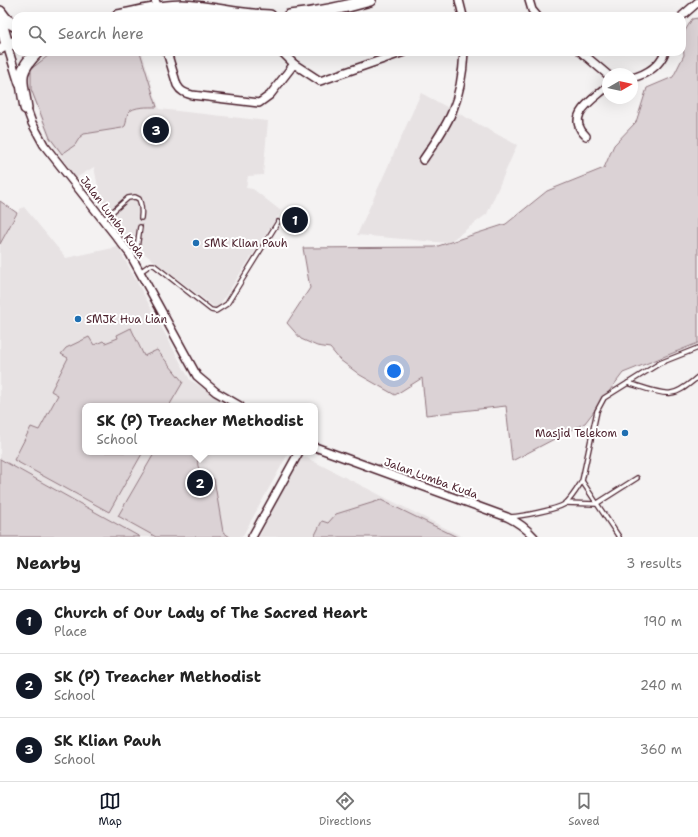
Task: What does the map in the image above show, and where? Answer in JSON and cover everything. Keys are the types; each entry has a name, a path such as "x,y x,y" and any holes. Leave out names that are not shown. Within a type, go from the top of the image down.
{"main road":[{"path":"320,12 370,0"},
{"path":"143,12 157,4 230,12"},
{"path":"0,12 6,20 12,24"},
{"path":"0,20 8,45"},
{"path":"26,108 22,78 23,70 26,62 33,56"}],"street":[{"path":"459,0 462,12"},
{"path":"529,0 534,12"},
{"path":"686,12 698,2"},
{"name":"Jalan Lumba Kuda","path":"8,45 26,108 44,146 130,254 197,376 216,392 235,403"},
{"path":"168,56 177,85 184,93 256,103 264,102 270,96 294,64"},
{"path":"286,56 294,64 320,81 392,56"},
{"path":"423,160 452,113 463,73 464,56"},
{"path":"586,56 602,70"},
{"path":"638,76 650,71 658,65 663,56"},
{"path":"586,136 580,130 577,119 581,109 602,91"},
{"name":"Jalan Lumba Kuda","path":"318,448 507,517 516,521 534,537"},
{"path":"252,537 297,455"}],"lane":[{"path":"103,220 131,197 139,199 141,202 141,218"},
{"path":"140,272 154,265 211,310 216,311 227,304 278,222"},
{"path":"130,254 137,248 140,227"},
{"path":"565,503 582,481 597,411 604,398 660,363 698,348"},
{"path":"628,383 663,393 671,393 679,390 698,377"},
{"path":"507,517 523,516 565,503 596,504 637,478"},
{"path":"582,481 619,537"}],"shaded area":[{"path":"698,18 698,343 623,373 585,423 512,461 506,406 426,415 422,378 395,395 360,375 340,360 330,348 317,346 301,339 287,323 310,288 303,248 435,247 506,224 547,191 604,168 614,145 636,122 647,88 673,77 684,56 686,56 686,29 692,19"},
{"path":"45,56 143,56 159,109 268,121 263,175 248,176 246,188 253,189 281,211 217,309 137,248 127,238 105,209 100,197 94,167 76,178 49,139 29,89 29,68"},
{"path":"48,56 141,56 157,107 141,107 134,109 128,113 126,124 122,128 84,134 75,145 62,154 50,138 31,89 31,69"},
{"path":"421,93 517,145 487,214 448,243 357,235"},
{"path":"0,201 17,213 0,244"},
{"name":"SMJK Hua Lian","path":"24,207 66,258 118,247 190,380 228,403 82,403 82,455 287,455 242,537 140,537 0,459 0,244 20,209"},
{"path":"131,328 144,356 157,350 183,382 171,403 82,403 82,455 141,455 109,512 14,460 31,427 39,430 58,395 51,391 68,358 61,354 66,348 89,337 94,345 103,341 105,343 118,338 117,335"},
{"path":"153,455 197,455 200,471 214,479 223,532 230,537 156,537 118,516"},
{"path":"301,455 463,537 259,537"},
{"path":"0,459 140,537 0,537"},
{"path":"381,500 457,537 314,537 322,521 328,523 336,514"}],"place":[{"name":"SK Klian Pauh","path":"156,130"},
{"name":"Church of Our Lady of The Sacred Heart","path":"295,220"},
{"name":"SMK Klian Pauh","path":"196,243"},
{"name":"SMJK Hua Lian","path":"78,319"},
{"name":"Masjid Telekom","path":"625,433"},
{"name":"SK (P) Treacher Methodist","path":"200,483"}]}
